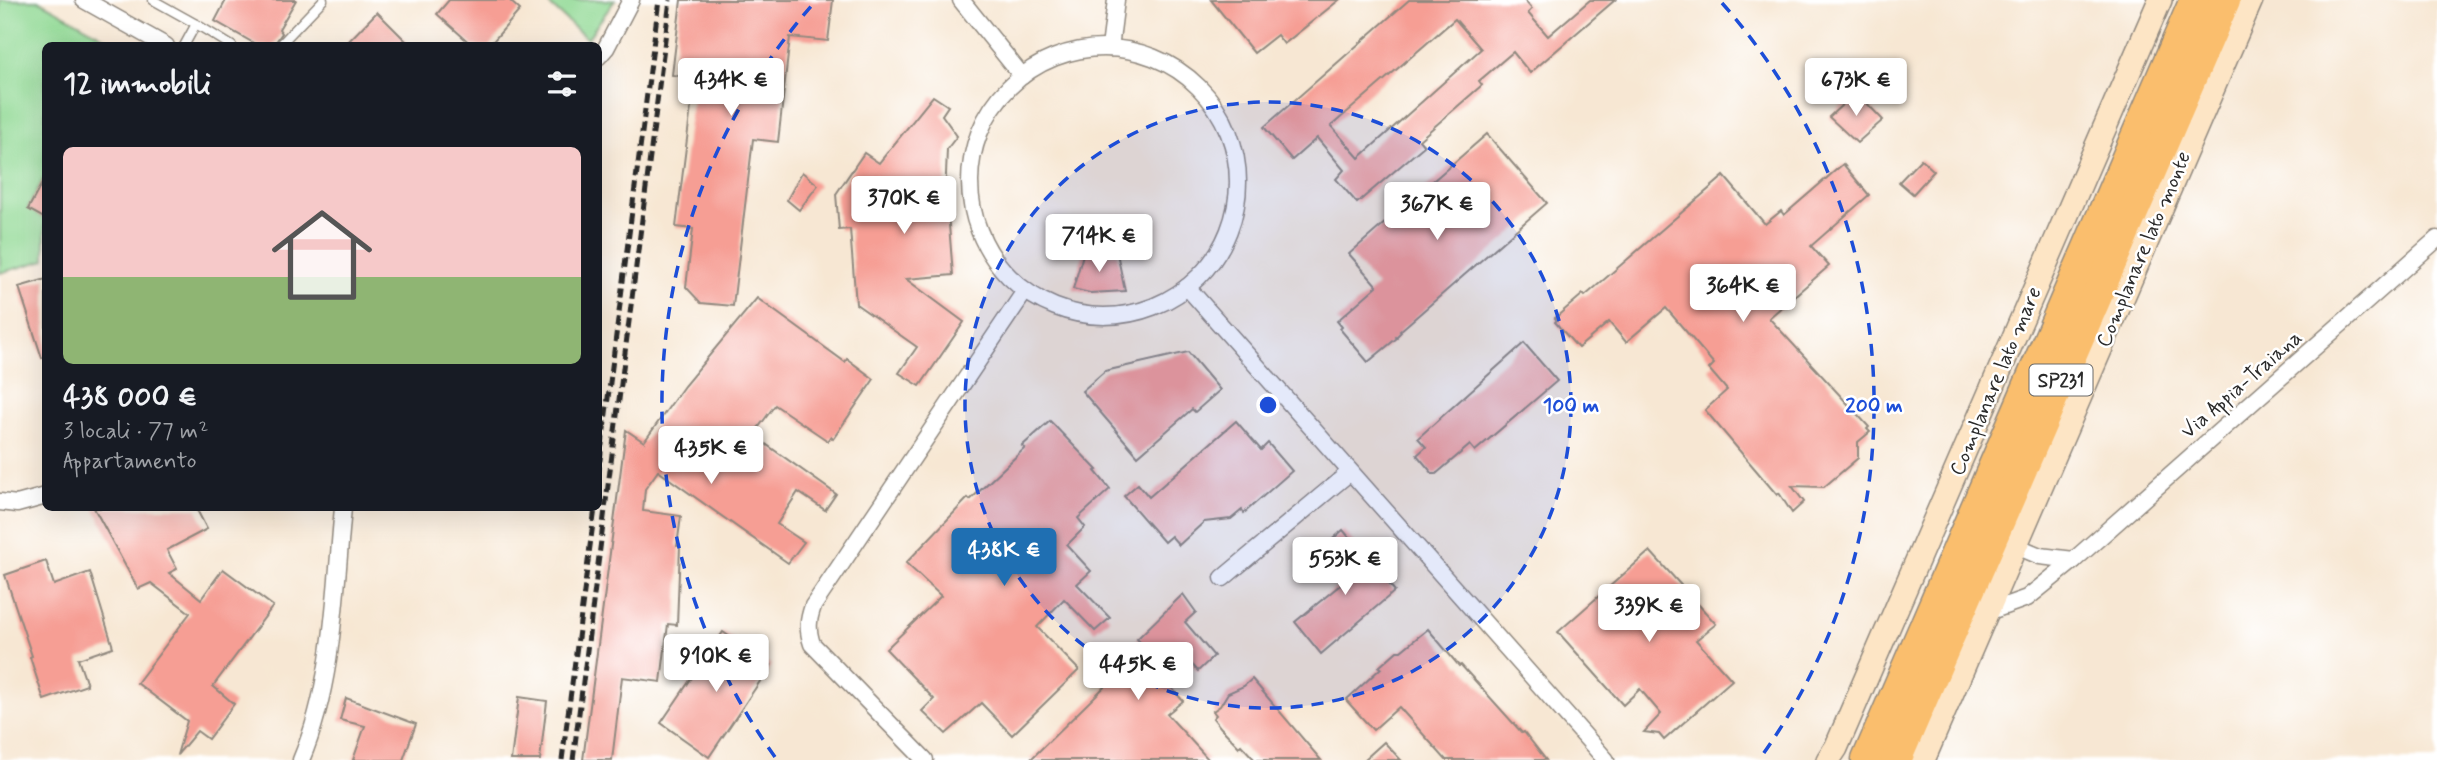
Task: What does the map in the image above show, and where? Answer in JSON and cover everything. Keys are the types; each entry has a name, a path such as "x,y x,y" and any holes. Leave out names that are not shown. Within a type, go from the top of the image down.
{"highway":[{"name":"SP231","path":"1867,760 2195,0"},
{"name":"SP231","path":"1896,760 2225,0"}],"street":[{"path":"84,0 159,42"},
{"path":"602,52 631,0"},
{"path":"961,0 1022,76"},
{"path":"1110,48 1116,0"},
{"name":"Complanare lato mare","path":"1828,760 1836,748 2160,0"},
{"name":"Complanare lato monte","path":"1923,760 2250,0"},
{"path":"1110,48 1155,58 1184,76 1209,99 1231,140 1237,186 1231,220 1217,252 1203,271 1186,287 1143,310 1094,316 1070,312 1046,303 1025,291 1004,272 988,250 976,225 970,170 975,143 986,118 1002,95 1022,76 1038,65 1063,54 1110,48"},
{"name":"Via Appia-Traiana","path":"1985,613 2027,598 2074,560 2437,239"},
{"path":"1186,287 1606,760"},
{"path":"925,760 812,644 808,621 813,606 1025,291"},
{"path":"1223,578 1350,472"},
{"path":"0,502 18,503 42,497"},
{"path":"301,760 319,711 332,630 343,511"},
{"path":"2014,545 2040,556 2074,560"}],"lane":[{"path":"153,0 226,42"},
{"path":"283,42 323,0"},
{"path":"186,42 196,23"}],"green space":[{"path":"0,0 38,0 113,42 42,42 42,182 28,208 42,217 42,261 0,273"},
{"path":"544,0 615,0 587,39"}],"building":[{"path":"226,0 296,0 279,29 282,33 276,42 252,42 215,21"},
{"path":"449,0 509,0 520,10 492,42 468,42 437,14"},
{"path":"681,0 833,0 828,41 790,37 778,142 753,139 733,306 701,303 686,287 693,229 676,227 692,99 683,98 685,77 672,75"},
{"path":"1211,0 1339,0 1284,44 1277,35 1254,53"},
{"path":"1409,0 1524,0 1532,9 1528,13 1548,36 1590,0 1615,0 1530,73 1513,52 1479,81 1482,85 1419,140 1424,146 1357,203 1336,179 1344,170 1317,138 1292,160 1264,127","holes":["1455,19 1481,49 1359,158 1331,126"]},
{"path":"377,12 407,42 348,42"},
{"path":"1856,92 1883,120 1857,143 1829,117"},
{"path":"933,96 948,106 942,115 957,136 947,149 945,200 953,275 906,279 964,322 920,386 899,373 917,347 856,304 850,229 839,230 836,194 864,153 879,163"},
{"path":"1487,134 1547,203 1368,362 1340,329 1342,327 1337,321 1377,286 1349,254"},
{"path":"1921,159 1934,171 1913,194 1899,182"},
{"path":"1843,164 1869,195 1811,246 1829,266 1769,318 1869,427 1867,429 1870,432 1858,442 1858,458 1824,487 1792,486 1804,502 1792,513 1779,493 1777,495 1705,410 1727,390 1709,369 1714,364 1666,308 1626,342 1609,322 1578,348 1555,322 1555,318 1583,294 1585,296 1724,176 1765,224 1781,211 1784,215"},
{"path":"802,172 818,185 799,210 787,200"},
{"path":"42,183 42,217 28,209"},
{"path":"1084,251 1117,253 1125,291 1090,293 1073,289"},
{"path":"42,280 42,358 19,287"},
{"path":"757,298 845,362 847,359 874,379 833,439 831,437 828,441 775,405 753,435 836,494 825,510 798,492 777,524 804,542 788,563 658,471 645,489 643,511 681,516 677,546 680,546 677,625 668,624 661,682 622,677 612,760 583,760 626,430 644,442 684,386"},
{"path":"1524,343 1557,381 1475,451 1470,445 1433,474 1417,455 1426,447 1418,438"},
{"path":"1188,352 1220,390 1195,412 1192,409 1138,456 1082,391 1105,371"},
{"path":"1050,421 1097,470 1095,471 1110,489 1078,518 1085,527 1067,545 1091,571 1077,584 1110,618 1095,631 1064,599 1037,627 1079,670 1012,735 981,703 946,734 922,711 934,699 886,649 941,596 906,563 968,498 970,500"},
{"path":"1236,421 1261,450 1268,443 1292,471 1244,513 1242,510 1231,519 1204,522 1179,545 1171,536 1164,542 1124,496 1138,484 1149,497"},
{"path":"96,511 198,511 207,529 167,550 177,569 169,573 201,599 223,569 273,606 213,686 234,704 208,739 197,731 177,755 187,721 137,683 190,613 151,583 138,589"},
{"path":"1343,530 1395,591 1321,654 1295,622 1351,576 1326,545"},
{"path":"1650,551 1716,624 1696,640 1732,680 1664,740 1659,734 1644,732 1661,714 1640,689 1623,705 1558,632"},
{"path":"46,561 54,585 90,572 113,647 78,659 87,685 44,700 5,575"},
{"path":"1183,594 1196,612 1185,622 1214,656 1198,671 1186,658 1163,678 1183,701 1167,714 1209,760 1030,760 1145,647 1137,639"},
{"path":"1428,629 1459,666 1461,665 1522,733 1524,732 1546,760 1446,760 1399,707 1373,730 1346,700 1397,651 1401,651"},
{"path":"723,632 771,665 709,757 661,723"},
{"path":"1252,679 1321,760 1255,760 1221,728 1213,718 1216,715 1213,711 1220,706 1228,693"},
{"path":"519,697 547,701 540,760 511,760"},
{"path":"346,698 416,724 403,760 353,760 365,726 340,720"},
{"path":"1384,742 1401,760 1364,760"}],"railway":[{"path":"602,445 659,0"},
{"path":"573,760 670,0"},
{"path":"562,760 595,511"}]}
